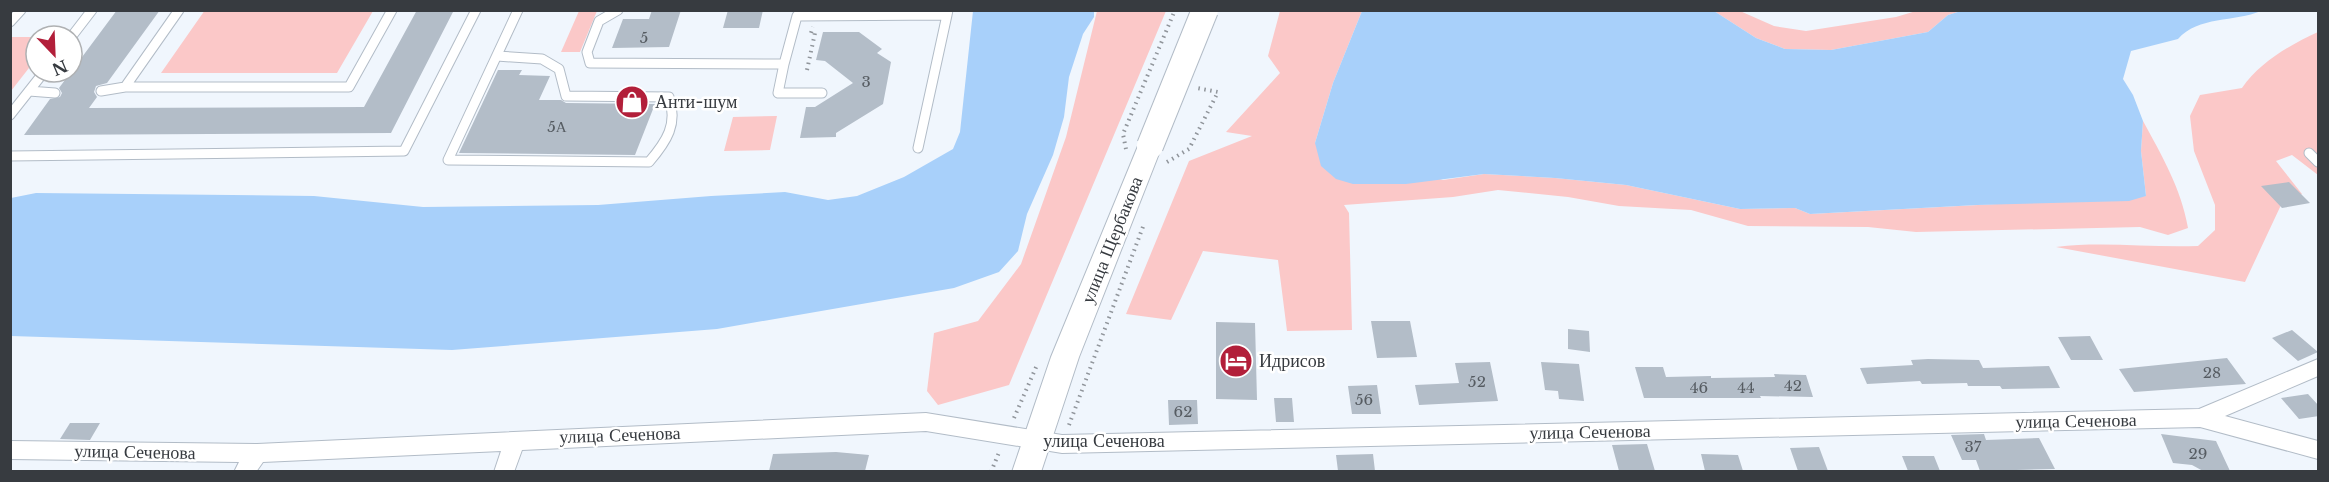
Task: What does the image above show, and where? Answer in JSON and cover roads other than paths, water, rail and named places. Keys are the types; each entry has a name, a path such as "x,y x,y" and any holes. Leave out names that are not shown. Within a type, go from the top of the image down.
{"main road":[{"name":"улица Щербакова","path":"1026,471 1049,442 1065,357 1205,10"}],"street":[{"name":"улица Сеченова","path":"2200,418 2319,367"},
{"name":"улица Сеченова","path":"10,450 257,453 926,422 1049,442 2200,418 2319,450"},
{"path":"504,471 515,440"},
{"path":"244,471 257,453"}],"lane":[{"path":"10,22 21,10"},
{"path":"81,24 92,10"},
{"path":"125,87 179,10"},
{"path":"101,91 125,87 349,87 392,10"},
{"path":"10,156 404,151 476,10"},
{"path":"496,56 542,59 559,69 566,96 669,97 675,111 668,140 649,162 448,160 496,56 518,10"},
{"path":"618,10 599,21 587,52 590,63 784,64"},
{"path":"822,93 778,93 797,16 948,13 918,148"},
{"path":"10,115 35,84"},
{"path":"29,91 55,93"},
{"path":"2309,153 2319,162"}],"water":[{"path":"973,11 1094,11 1094,17 1083,34 1069,77 1064,117 1053,155 1027,214 1018,251 999,272 954,288 717,329 452,350 11,336 11,198 36,193 314,196 423,207 598,205 785,192 828,200 857,196 904,177 953,149 960,132"},
{"path":"1362,11 1714,11 1756,38 1785,49 1831,50 1928,32 1948,15 1961,11 2261,11 2196,26 2178,39 2131,51 2123,79 2133,95 2143,121 2141,151 2146,196 2129,201 1977,205 1810,214 1795,208 1740,209 1626,185 1555,178 1484,174 1406,184 1353,184 1336,179 1321,166 1315,143 1333,83"}],"place":[{"name":"Анти-шум","path":"632,102"},
{"name":"Идрисов","path":"1236,361"}]}
